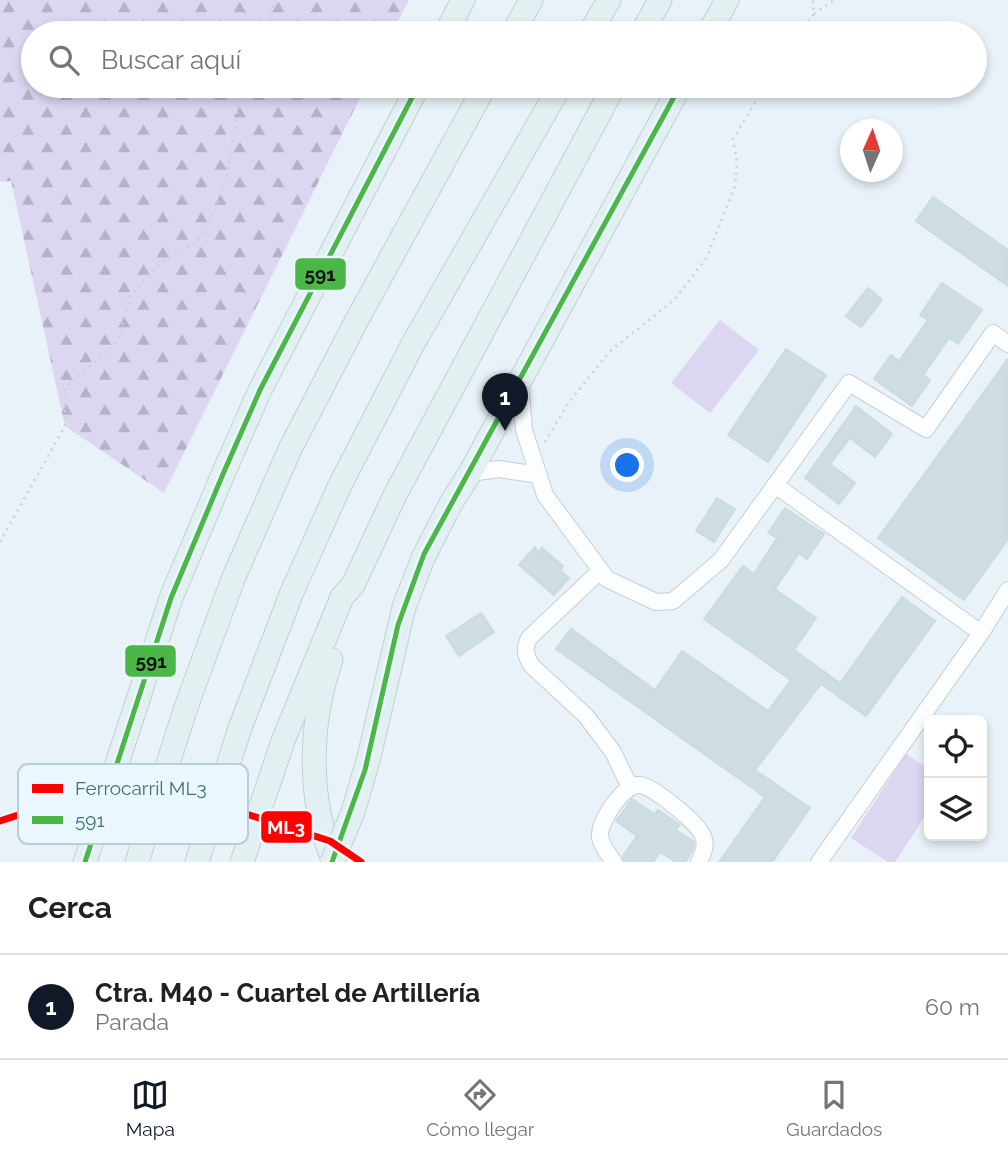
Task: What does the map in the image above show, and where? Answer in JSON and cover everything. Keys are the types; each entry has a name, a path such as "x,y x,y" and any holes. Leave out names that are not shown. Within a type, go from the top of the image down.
{"highway":[{"path":"452,21 463,0"},
{"path":"520,21 531,0"},
{"path":"597,21 609,0"},
{"path":"649,21 660,0"},
{"path":"716,21 727,0"},
{"path":"117,764 171,598 260,390 412,98"},
{"path":"168,764 233,579 290,449 478,98"},
{"path":"229,764 292,592 340,485 414,342 553,98"},
{"path":"242,862 284,741 342,597 353,585 395,495 608,98"},
{"path":"333,862 353,812 369,757 404,607 423,558 673,98"},
{"path":"333,862 326,844 315,779 315,725 324,681 343,624 355,602 353,585"},
{"path":"85,862 91,844"},
{"path":"137,862 143,844"},
{"path":"197,862 203,844"}],"lane":[{"path":"520,379 524,430 545,495 607,579 656,602 673,601 721,560 849,383 926,429 993,333 1008,344"},
{"path":"470,473 536,467"},
{"path":"775,485 981,633"},
{"path":"600,571 529,638 525,647 526,655 530,664 586,716 613,752 630,786"},
{"path":"819,862 981,633 1008,590"},
{"path":"614,862 603,847 600,834 605,818 620,796 630,786 638,785 650,789 696,825 706,846 699,862"}],"path":[{"path":"270,21 275,0"},
{"path":"813,0 814,14"},
{"path":"809,21 834,0"},
{"path":"0,542 65,426 65,388 118,341 130,296 160,263 198,242 215,211 227,174 240,98"},
{"path":"536,467 567,405 609,352 675,299 707,257 735,186 737,162 733,139 758,98"}],"green space":[{"path":"0,0 409,0 398,21 21,21 21,98 360,98 164,493 65,426 11,181 0,182"},
{"path":"720,320 759,350 710,413 671,383"},
{"path":"906,754 924,766 924,818 895,862 888,862 851,838"}],"building":[{"path":"933,197 1008,250 1008,286 916,221"},
{"path":"942,283 982,310 958,344 949,338 923,375 930,380 912,406 874,379 891,355 899,361 928,320 920,315"},
{"path":"868,288 882,300 861,327 846,316"},
{"path":"786,349 826,375 768,462 728,435"},
{"path":"1008,359 1008,539 964,600 878,538"},
{"path":"856,406 892,434 875,457 850,438 830,464 855,483 839,504 805,478"},
{"path":"717,498 735,509 714,542 696,531"},
{"path":"785,508 824,534 807,559 799,553 775,589 816,618 794,650 840,683 902,597 935,621 866,716 821,684 755,770 810,808 772,862 719,862 765,797 556,649 571,629 655,690 682,651 768,711 791,680 704,619 743,566 754,574 777,538 768,533"},
{"path":"535,547 538,553 542,548 563,566 560,570 569,578 554,595 519,565"},
{"path":"481,613 494,632 459,656 446,636"},
{"path":"632,799 654,814 658,810 680,825 676,830 694,842 685,862 676,862 660,852 653,862 624,862 623,856 637,836 616,821"}],"rail line":[{"name":"ML3","path":"0,821 18,815"},
{"name":"ML3","path":"248,815 330,841 361,862"}],"transit line":[{"name":"591","path":"117,764 171,598 260,390 412,98"},
{"name":"591","path":"332,862 365,770 398,625 424,554 673,98"},
{"name":"591","path":"85,862 91,844"}],"place":[{"name":"Ctra. M40 - Cuartel de Artillería","path":"505,431"}]}
